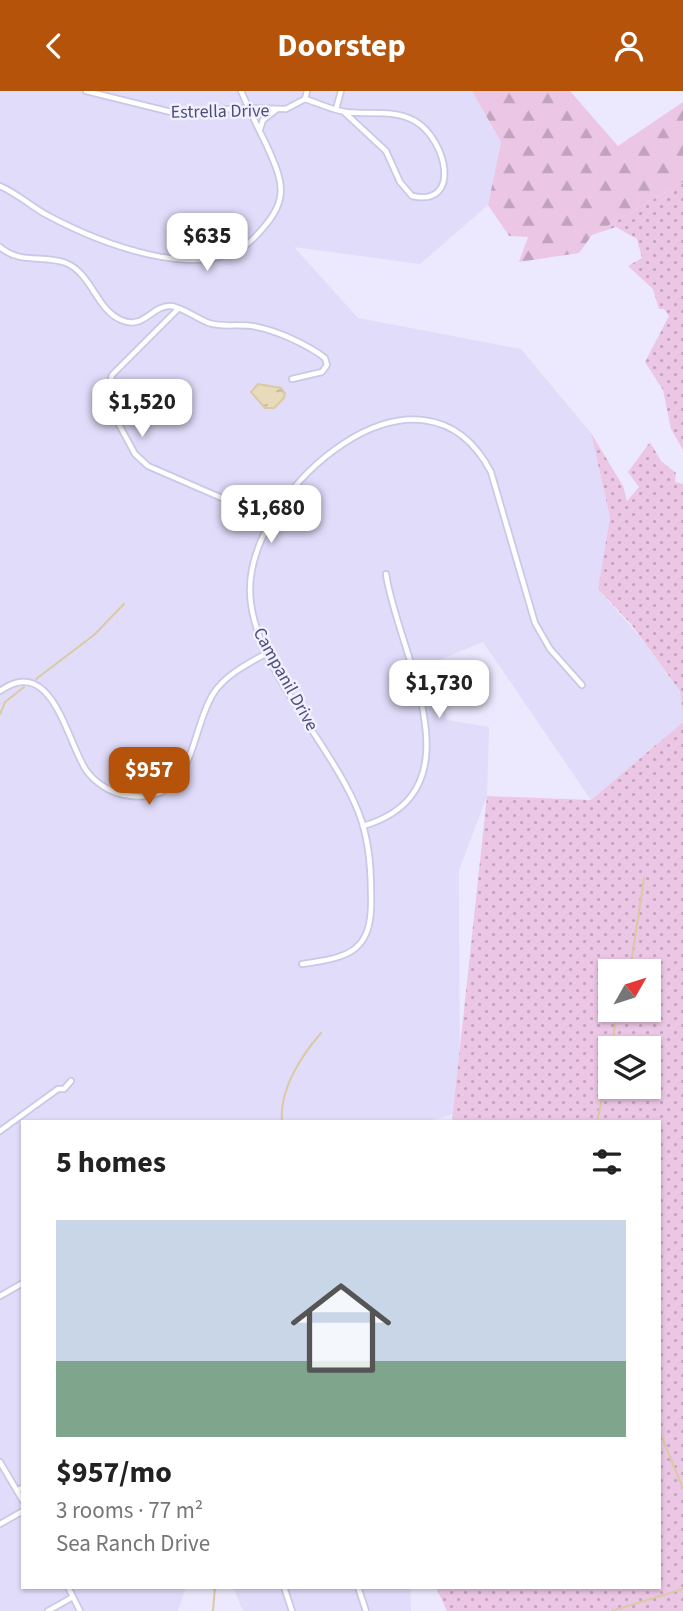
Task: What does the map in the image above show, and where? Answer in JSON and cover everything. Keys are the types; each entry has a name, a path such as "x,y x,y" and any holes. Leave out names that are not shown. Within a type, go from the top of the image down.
{"street":[{"name":"Estrella Drive","path":"86,91 172,113 248,108 276,110 292,107 305,99"},
{"path":"0,186 43,213 152,255 214,260 240,250 270,221 280,201 282,189 278,167 241,91"},
{"path":"306,91 305,99 344,112 394,114 417,122 434,139 442,153 446,173 440,187 426,196 412,196 400,182 386,151 344,112"},
{"path":"336,109 341,91"},
{"path":"259,130 263,120 276,110"},
{"path":"0,247 21,259 51,260 69,264 84,276 101,301 123,321 141,321 168,306 212,324 268,330 325,358 327,365 322,372 292,379"},
{"path":"178,309 112,375 107,395 110,408 135,454 148,466 268,521"},
{"name":"Campanil Drive","path":"302,964 344,957 359,946 368,933 372,914 371,865 363,827 344,782 267,653 255,624 250,587 254,555 268,521 315,468 349,441 375,426 411,418 446,426 464,437 485,461 495,484 535,623 550,649 582,685"},
{"path":"363,827 387,819 410,800 419,781 426,742 422,694 391,605 386,574"},
{"path":"0,691 21,683 41,688 54,701 82,763 93,779 117,793 141,796 160,791 180,777 192,755 205,710 215,691 232,674 267,653"},
{"path":"0,1131 58,1089 64,1089 71,1081"},
{"path":"0,1296 21,1284"},
{"path":"0,1462 21,1498"},
{"path":"16,1491 21,1488"},
{"path":"0,1524 21,1512"},
{"path":"69,1589 80,1611"},
{"path":"285,1589 292,1611"},
{"path":"359,1589 366,1611"},
{"path":"48,1611 71,1598"}],"shaded area":[{"path":"0,91 472,91 501,142 488,205 420,264 294,247 358,318 521,349 591,433 610,517 598,589 640,637 680,691 683,722 591,800 483,642 431,663 447,720 489,727 487,796 459,870 460,1112 433,1120 21,1120 21,1589 185,1589 178,1611 0,1611"},
{"path":"234,1589 410,1589 411,1611 243,1611"}],"green space":[{"path":"472,91 570,91 618,146 683,102 683,182 592,235 579,253 519,262 528,237 509,236 488,205 501,142"},
{"path":"683,182 683,450 671,429 663,390 645,362 669,316 664,309 659,309 653,289 628,266 642,258 637,239 616,227 592,235"},
{"path":"591,433 623,486 627,501 639,487 628,472 650,442 661,461 676,473 675,482 683,484 683,714 680,691 631,624 598,589 610,517"},
{"path":"683,722 683,1611 447,1611 437,1589 661,1589 661,1120 452,1120 487,796 591,800"}],"water":[{"path":"258,384 281,388 285,393 284,398 274,408 265,408 251,392"}],"waterway":[{"path":"36,679 94,635 124,604"},
{"path":"0,714 5,702 24,687"},
{"path":"632,959 644,878"},
{"path":"613,1036 616,1022"},
{"path":"282,1120 284,1098 293,1074 321,1033"},
{"path":"597,1120 602,1099"},
{"path":"661,1434 683,1489"},
{"path":"213,1611 215,1589"},
{"path":"612,1611 683,1589"}]}
